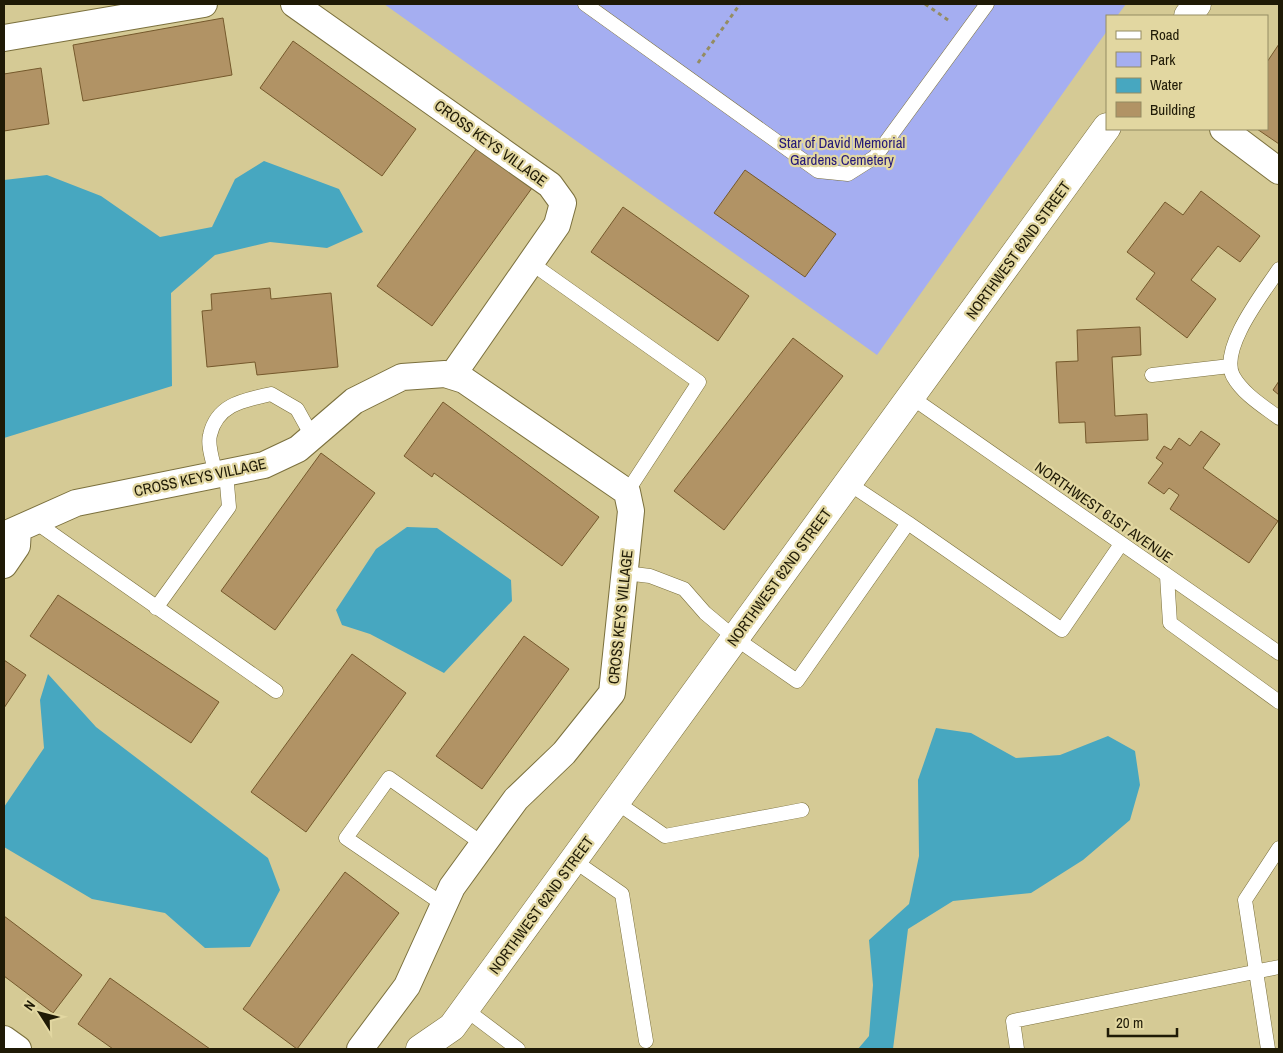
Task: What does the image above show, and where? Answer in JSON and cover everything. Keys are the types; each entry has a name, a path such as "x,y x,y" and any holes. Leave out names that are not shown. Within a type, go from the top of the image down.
{"street":[{"path":"4,38 204,4"},
{"name":"CROSS KEYS VILLAGE","path":"294,4 550,185 564,203 557,225 452,376"},
{"path":"1189,15 1197,4"},
{"name":"NORTHWEST 62ND STREET","path":"420,1049 456,1028 573,860 1106,128"},
{"path":"1224,130 1279,171"},
{"name":"CROSS KEYS VILLAGE","path":"19,528 76,503 264,465 298,449 354,401 402,377 445,374 464,380 627,492 631,511 612,693 564,753 516,799 452,887 407,986 360,1049"},
{"path":"4,565 17,546 19,528"},
{"path":"4,1039 18,1049"}],"lane":[{"path":"585,4 818,171 848,174 875,157 986,4"},
{"path":"531,263 699,382 627,492"},
{"path":"1279,269 1238,330 1230,366 1233,376 1250,397 1279,418"},
{"path":"1152,375 1230,366"},
{"path":"156,608 229,506 209,436 222,410 246,399 271,394 297,409 312,436"},
{"name":"NORTHWEST 61ST AVENUE","path":"911,397 1279,653"},
{"path":"848,483 1062,630 1120,544"},
{"path":"625,573 650,576 684,589 705,613 735,638 797,681 908,524"},
{"path":"19,528 156,608 276,691"},
{"path":"1167,576 1170,623 1279,702"},
{"path":"444,905 346,838 389,778 483,844"},
{"path":"616,802 665,836 802,810"},
{"path":"1268,1049 1245,900 1279,848"},
{"path":"573,860 622,894 646,1041"},
{"path":"1017,1049 1013,1020 1279,967"},
{"path":"456,1028 518,1049"}],"path":[{"path":"687,78 740,4"},
{"path":"924,4 966,32"}],"green space":[{"name":"Star of David Memorial Gardens Cemetery","path":"384,4 1126,4 1118,15 1106,15 1106,32 877,355"}],"water":[{"path":"264,161 339,189 363,232 327,248 270,242 215,255 171,293 172,386 4,438 4,180 47,175 101,196 160,237 212,227 235,179"},
{"path":"407,527 437,528 511,580 512,601 444,673 370,634 342,625 336,610 376,549"},
{"path":"48,674 96,727 268,858 280,890 250,947 205,948 165,913 92,899 4,847 4,807 44,748 40,700"},
{"path":"936,728 971,733 1016,758 1060,755 1108,736 1135,751 1140,785 1130,820 1083,860 1031,893 953,901 908,929 893,1049 858,1049 869,1036 873,985 869,940 909,904 919,856 918,780"}],"building":[{"path":"223,18 232,75 83,101 73,45"},
{"path":"293,41 416,129 382,176 260,88"},
{"path":"1279,44 1279,144 1258,130 1268,130 1268,60"},
{"path":"41,68 49,124 4,131 4,74"},
{"path":"477,148 532,188 432,326 377,286"},
{"path":"745,170 836,234 805,277 714,213"},
{"path":"1201,191 1260,236 1240,262 1218,246 1191,280 1216,299 1187,338 1136,299 1155,273 1127,252 1165,202 1183,215"},
{"path":"623,207 749,296 718,341 591,252"},
{"path":"270,288 271,299 331,293 338,367 257,375 255,362 207,367 202,311 212,310 211,294"},
{"path":"1140,327 1141,355 1112,357 1115,416 1147,414 1148,440 1086,443 1085,422 1059,423 1056,362 1078,361 1077,330"},
{"path":"793,338 843,376 724,530 674,491"},
{"path":"1279,381 1279,395 1273,390"},
{"path":"443,402 599,517 562,566 434,473 432,477 404,456"},
{"path":"1201,431 1220,444 1203,468 1278,521 1249,563 1170,509 1179,495 1169,488 1164,494 1148,483 1163,463 1156,458 1164,446 1171,450 1179,438 1190,446"},
{"path":"321,453 375,493 275,630 221,591"},
{"path":"58,595 219,702 191,743 30,636"},
{"path":"524,636 569,669 482,789 436,756"},
{"path":"352,654 406,693 306,832 251,792"},
{"path":"4,660 26,675 4,708"},
{"path":"345,872 399,913 297,1049 243,1009"},
{"path":"4,916 82,975 53,1013 4,976"},
{"path":"110,978 210,1049 113,1049 78,1024"}]}
